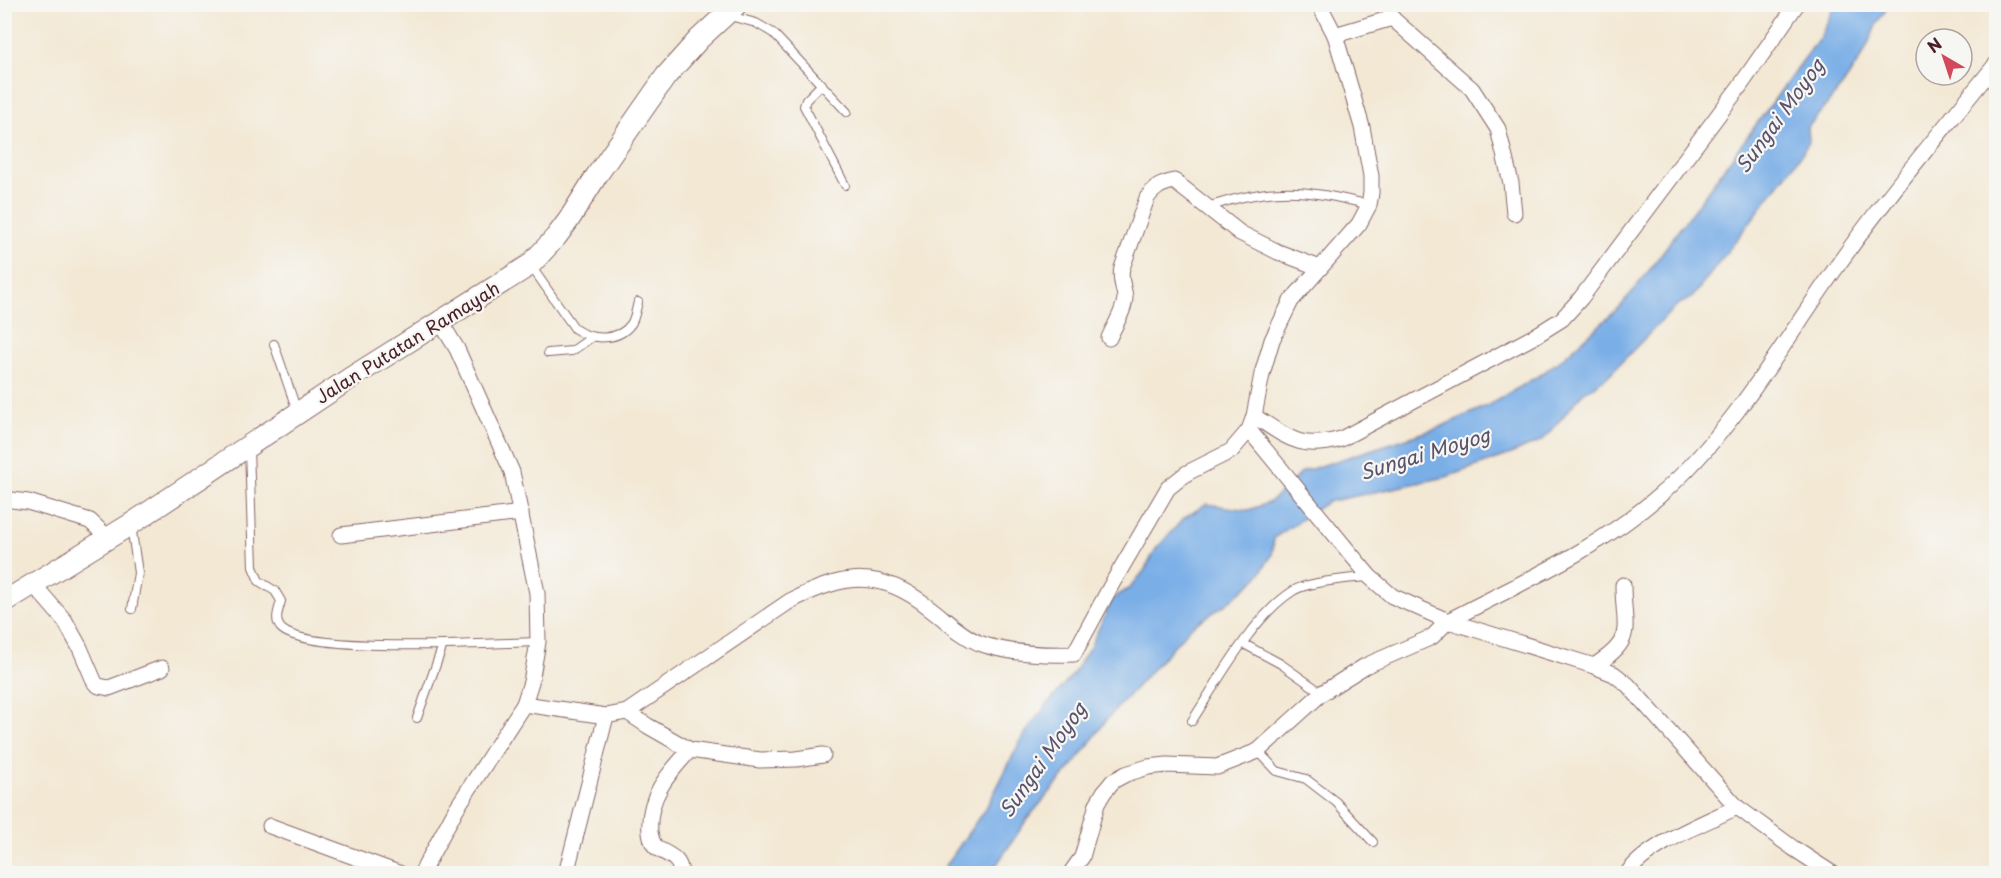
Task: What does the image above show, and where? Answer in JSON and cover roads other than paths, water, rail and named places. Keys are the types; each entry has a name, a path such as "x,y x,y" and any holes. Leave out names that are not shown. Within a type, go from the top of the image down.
{"main road":[{"name":"Jalan Putatan Ramayah","path":"4,602 131,524 298,412 530,264 568,221 666,76 699,39 732,10"}],"street":[{"path":"524,704 606,716 627,712 790,601 818,587 843,580 868,579 914,595 978,643 1028,653 1074,654 1168,488 1187,473 1231,451 1252,423 1272,340 1291,301 1359,224 1368,205 1371,176 1362,126 1335,35 1318,4"},
{"path":"1252,423 1303,443 1322,445 1341,439 1535,336 1562,319 1581,298 1651,205 1797,4"},
{"path":"1335,35 1390,11 1472,89 1498,129 1511,183 1514,213"},
{"path":"1070,873 1082,857 1097,804 1113,782 1126,774 1148,767 1167,765 1217,767 1258,751 1322,693 1365,666 1432,637 1448,621 1600,542 1658,497 1692,466 1733,417 1842,259 1900,182 1996,64"},
{"path":"1109,338 1124,303 1125,296 1120,276 1122,268 1147,198 1160,184 1174,181 1240,233 1278,252 1320,268"},
{"path":"421,873 456,809 524,704 531,682 538,642 537,593 512,472 457,349 440,321"},
{"path":"1252,423 1268,452 1370,577 1392,596 1448,621 1594,666 1614,675 1628,685 1737,807 1793,848 1833,873"},
{"path":"4,499 28,502 90,521 108,538"},
{"path":"341,535 521,513"},
{"path":"33,584 65,621 95,683 99,686 109,688 162,668"},
{"path":"1594,666 1617,649 1624,639 1623,585"},
{"path":"627,712 690,750 760,760 796,759 823,755"},
{"path":"566,873 606,716"},
{"path":"681,873 678,862 672,855 656,848 652,842 649,819 652,803 660,787 690,750"},
{"path":"1627,873 1642,858 1661,845 1737,807"},
{"path":"270,826 401,873"}],"lane":[{"path":"732,10 773,33 847,112"},
{"path":"822,84 806,100 804,106 845,186"},
{"path":"1207,207 1253,195 1288,191 1315,192 1368,205"},
{"path":"530,264 575,330 584,336 598,338 615,335 625,330 631,324 638,302"},
{"path":"548,353 572,351 592,337"},
{"path":"274,344 298,412"},
{"path":"248,445 253,567 259,581 275,591 281,600 276,618 279,626 286,632 326,641 385,646 538,642"},
{"path":"131,524 138,573 132,609"},
{"path":"1192,721 1258,621 1294,590 1336,580 1370,577"},
{"path":"1244,644 1281,664 1322,693"},
{"path":"417,718 443,645"},
{"path":"1258,751 1276,771 1306,779 1335,802 1373,842"}],"water":[{"name":"Sungai Moyog","path":"1835,5 1889,5 1877,23 1864,53 1843,85 1808,127 1809,142 1798,159 1692,298 1677,305 1607,377 1583,393 1543,440 1446,477 1327,502 1274,538 1272,555 1257,578 1225,605 1191,627 1107,719 1080,757 1028,818 991,873 940,874 989,803 1022,738 1073,674 1089,649 1113,598 1130,588 1144,571 1156,549 1183,519 1206,504 1249,510 1270,502 1302,472 1438,428 1489,405 1540,375 1563,358 1621,306 1648,272 1821,36"}]}
